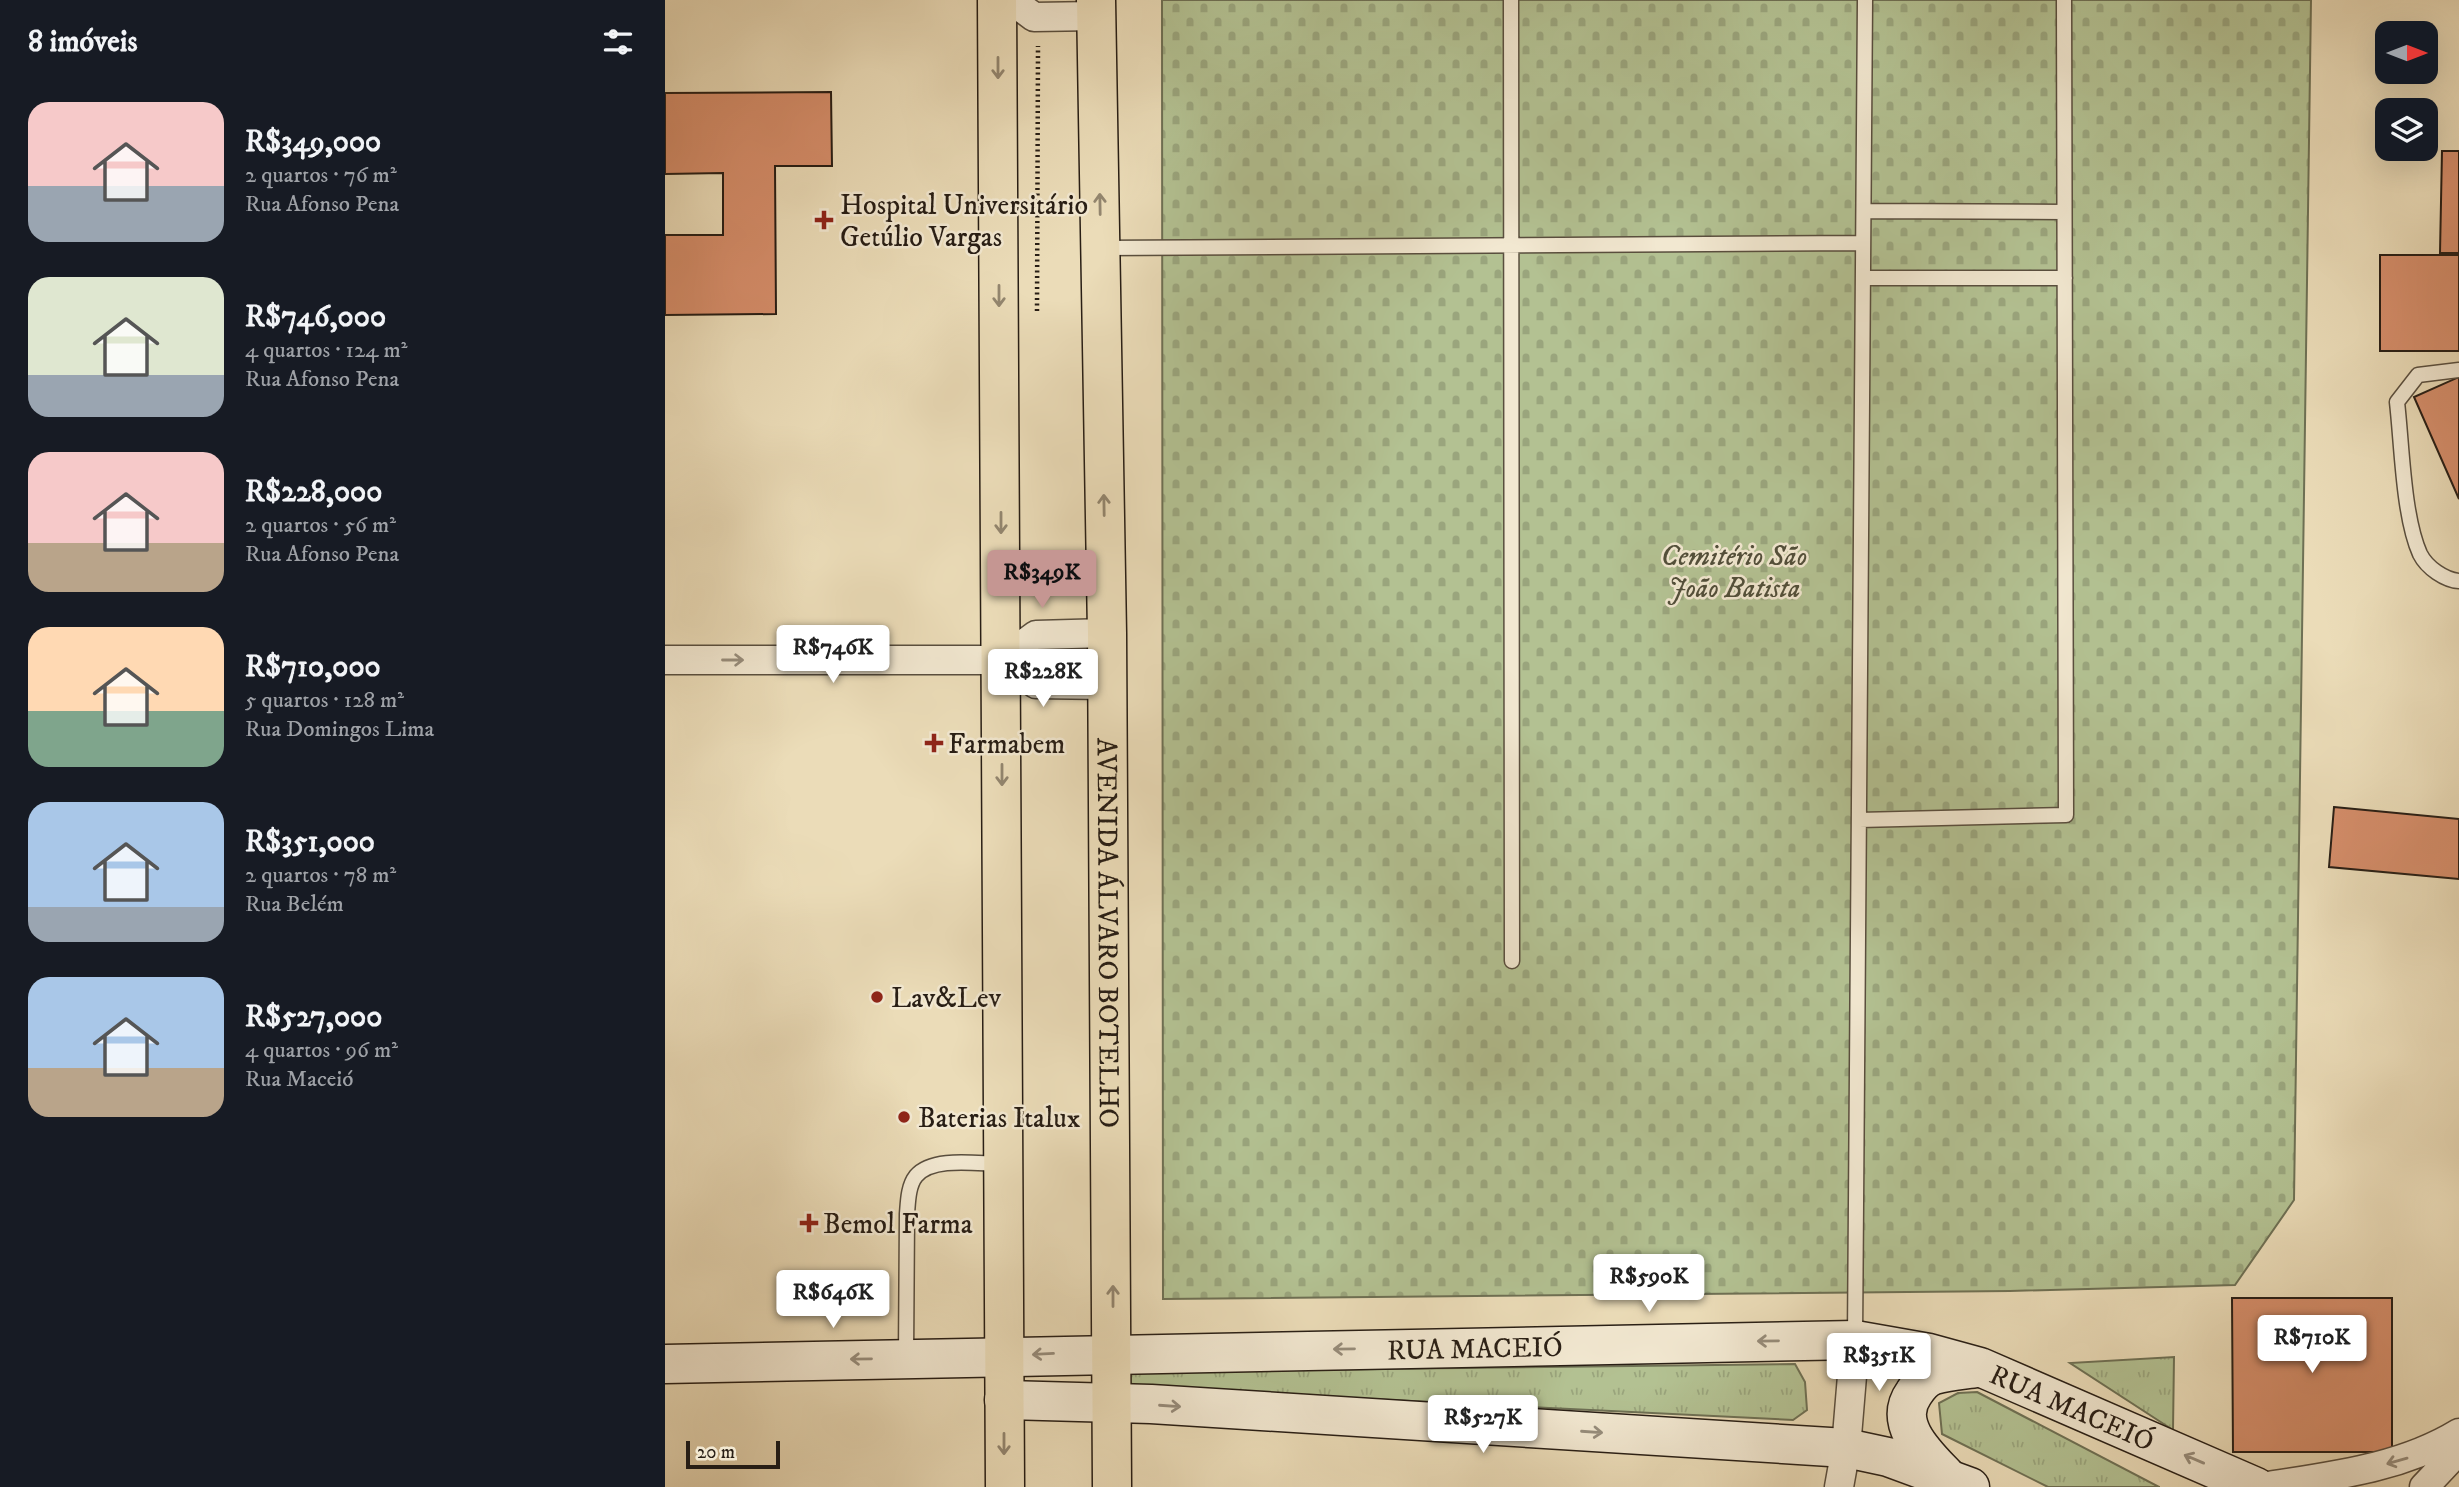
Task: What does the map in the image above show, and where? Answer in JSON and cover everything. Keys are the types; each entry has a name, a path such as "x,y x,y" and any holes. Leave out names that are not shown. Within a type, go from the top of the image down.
{"main road":[{"path":"997,0 1005,1487"},
{"name":"AVENIDA ÁLVARO BOTELHO","path":"1096,8 1107,633 1112,1487"},
{"name":"RUA MACEIÓ","path":"665,1364 1855,1340 1929,1353 1980,1367 2256,1487"},
{"path":"1958,1482 1914,1440 1908,1422 1908,1401 1920,1384 1932,1376 1980,1367"},
{"path":"1004,1400 1111,1403 1846,1448 1958,1482"}],"street":[{"path":"1011,0 1034,17 1096,8"},
{"path":"1002,660 1036,635 1107,633"},
{"path":"665,660 1002,660 1036,684 1107,685"},
{"path":"1839,1487 1846,1448 1855,1340"},
{"path":"2263,1487 2369,1469 2420,1453 2459,1433"},
{"path":"2424,1487 2459,1450"}],"lane":[{"path":"1511,0 1512,961"},
{"path":"1855,1340 1865,0"},
{"path":"1859,820 2066,815 2064,0"},
{"path":"1864,211 2064,212"},
{"path":"1100,248 1863,243"},
{"path":"1863,278 2065,278"},
{"path":"2459,370 2418,375 2397,402 2412,527 2421,557 2447,580 2459,581"},
{"path":"906,1358 907,1214 909,1193 916,1177 928,1168 943,1164 1003,1164"}],"green space":[{"name":"Cemitério São João Batista","path":"1162,0 2311,0 2294,1200 2235,1285 2010,1291 1163,1299"},
{"path":"2174,1357 2173,1430 2070,1363"},
{"path":"1795,1364 1805,1382 1807,1410 1793,1420 1128,1387 1128,1372"},
{"path":"1977,1392 2159,1487 2048,1487 1942,1434 1939,1403 1958,1393"}],"building":[{"path":"831,92 832,166 775,166 776,314 665,315 665,235 723,235 723,173 665,174 665,93"},
{"path":"2442,151 2459,151 2459,253 2440,253"},
{"path":"2380,255 2459,255 2459,351 2380,351"},
{"path":"2459,377 2459,499 2414,397"},
{"path":"2334,807 2459,819 2459,879 2329,867"},
{"path":"2232,1298 2392,1298 2392,1452 2233,1452"}],"place":[{"name":"Hospital Universitário Getúlio Vargas","path":"824,220"},
{"name":"Farmabem","path":"934,743"},
{"name":"Lav&Lev","path":"877,997"},
{"name":"Baterias Italux","path":"904,1117"},
{"name":"Bemol Farma","path":"809,1223"}]}
